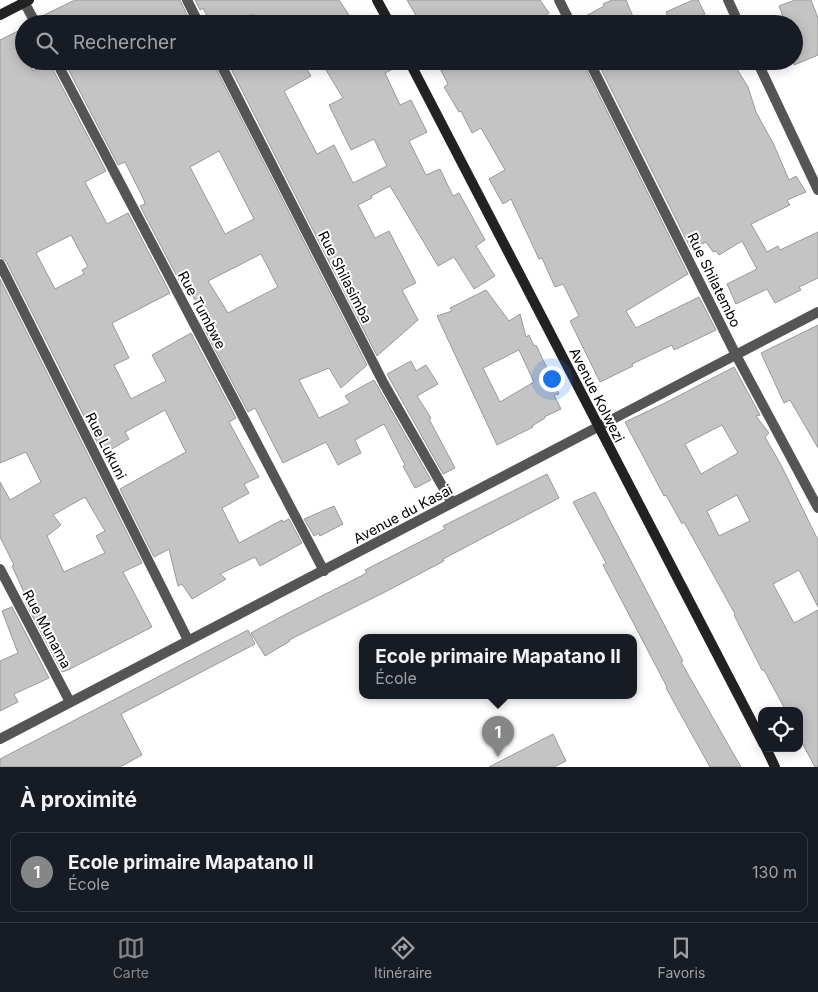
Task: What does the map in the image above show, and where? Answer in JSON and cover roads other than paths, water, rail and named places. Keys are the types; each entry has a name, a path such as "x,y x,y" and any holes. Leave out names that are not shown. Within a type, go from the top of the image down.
{"street":[{"path":"187,0 195,15"},
{"path":"377,0 385,15"},
{"path":"559,0 566,15"},
{"path":"728,0 735,15"},
{"path":"0,15 26,1 32,15"},
{"name":"Rue Tumbwe","path":"61,70 324,571"},
{"name":"Rue Shilasimba","path":"224,70 384,384 452,503"},
{"name":"Avenue Kolwezi","path":"414,70 758,733"},
{"name":"Rue Shilatembo","path":"594,70 736,355 818,508"},
{"path":"761,70 818,190"},
{"name":"Rue Lukuni","path":"0,264 188,640"},
{"name":"Avenue du Kasai","path":"0,739 818,312"},
{"name":"Rue Munama","path":"0,569 70,702"},
{"path":"768,752 776,767"}],"place":[{"name":"Ecole primaire Mapatano II","path":"498,757"}]}
